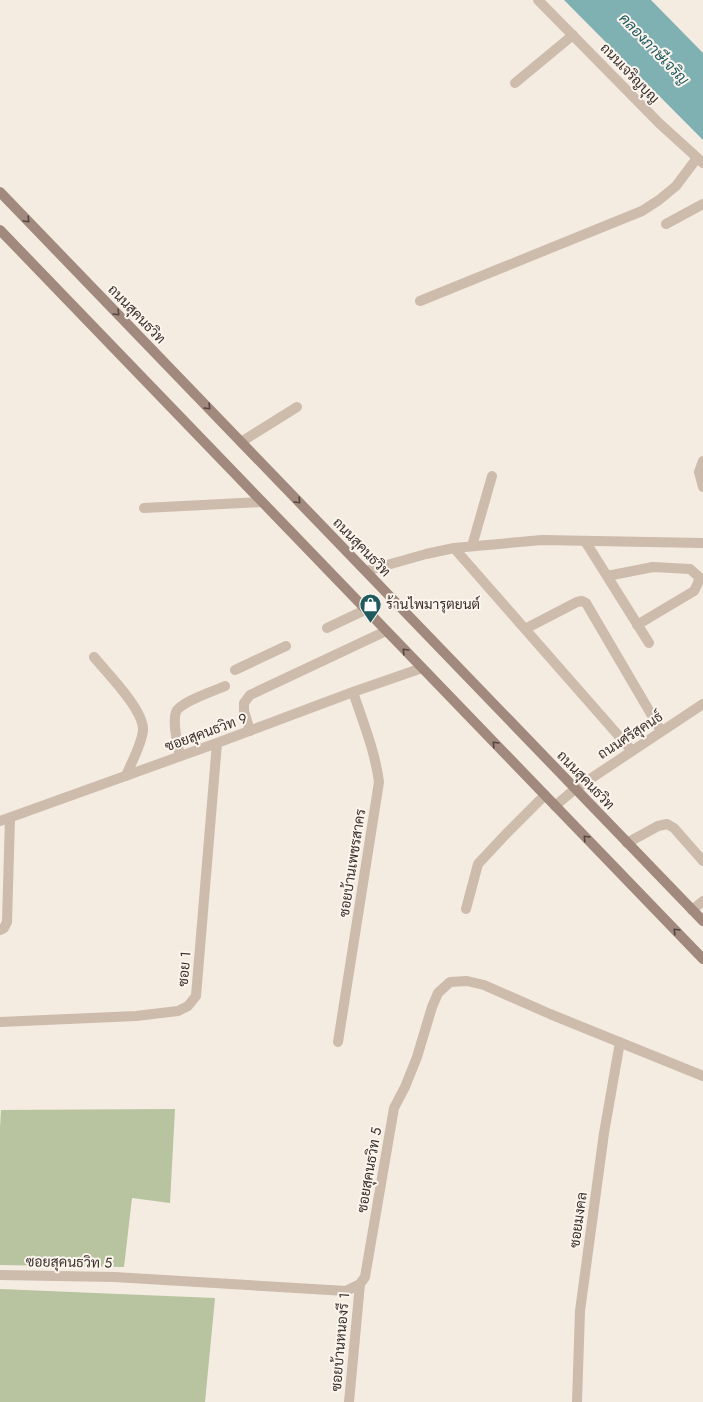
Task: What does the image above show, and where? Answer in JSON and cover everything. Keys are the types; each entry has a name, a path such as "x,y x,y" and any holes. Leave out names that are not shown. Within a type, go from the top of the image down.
{"main road":[{"name":"ถนนสุคนธวิท","path":"0,192 703,921"},
{"path":"0,230 703,959"}],"street":[{"name":"ถนนเจริญบุญ","path":"538,0 659,123 700,161"},
{"path":"515,83 573,35"},
{"path":"420,301 642,211 659,200 676,186 700,161"},
{"path":"666,224 703,204"},
{"path":"241,442 297,407"},
{"path":"703,461 699,472 703,488"},
{"path":"472,546 492,476"},
{"path":"144,508 262,502"},
{"path":"366,571 426,554 454,548 542,540 703,543"},
{"path":"585,541 649,643"},
{"path":"454,548 632,751"},
{"path":"607,576 653,567 690,569 698,577 698,583 694,591 637,625"},
{"path":"525,629 582,600 586,604 661,731"},
{"path":"327,628 365,610"},
{"path":"250,731 244,711 244,703 250,695 386,631"},
{"path":"235,670 286,646"},
{"path":"94,657 135,706 142,720 143,730 126,776"},
{"name":"ซอยสุคนธวิท 9","path":"0,821 422,668"},
{"path":"180,756 175,723 176,712 181,705 225,686"},
{"name":"ซอยบ้านเพชรสาคร","path":"338,1042 379,782 373,749 353,692"},
{"name":"ถนนศรีสุคนธ์","path":"555,806 575,789 703,704"},
{"name":"ซอย 1","path":"0,1022 136,1016 178,1011 188,1006 196,996 217,743"},
{"path":"466,909 475,869 478,864 545,795"},
{"path":"0,930 4,928 7,922 10,818"},
{"path":"627,843 658,826 667,824 674,828 703,861"},
{"path":"692,910 703,901"},
{"name":"ซอยสุคนธวิท 5","path":"0,1275 114,1277 346,1291 360,1284 365,1277 394,1108 405,1087 417,1057 432,1007 438,993 450,982 466,981 484,985 703,1076"},
{"name":"ซอยมงคล","path":"576,1402 580,1311 604,1133 620,1042"},
{"name":"ซอยบ้านหนองรี 1","path":"349,1402 360,1284"}],"green space":[{"path":"175,1109 170,1203 132,1198 124,1267 0,1265 1,1110"},
{"path":"0,1289 215,1298 205,1402 0,1402"}],"water":[{"name":"คลองภาษีเจริญ","path":"564,0 651,0 703,53 703,140"}],"place":[{"name":"ร้านไพมารุตยนต์","path":"370,624"}]}
